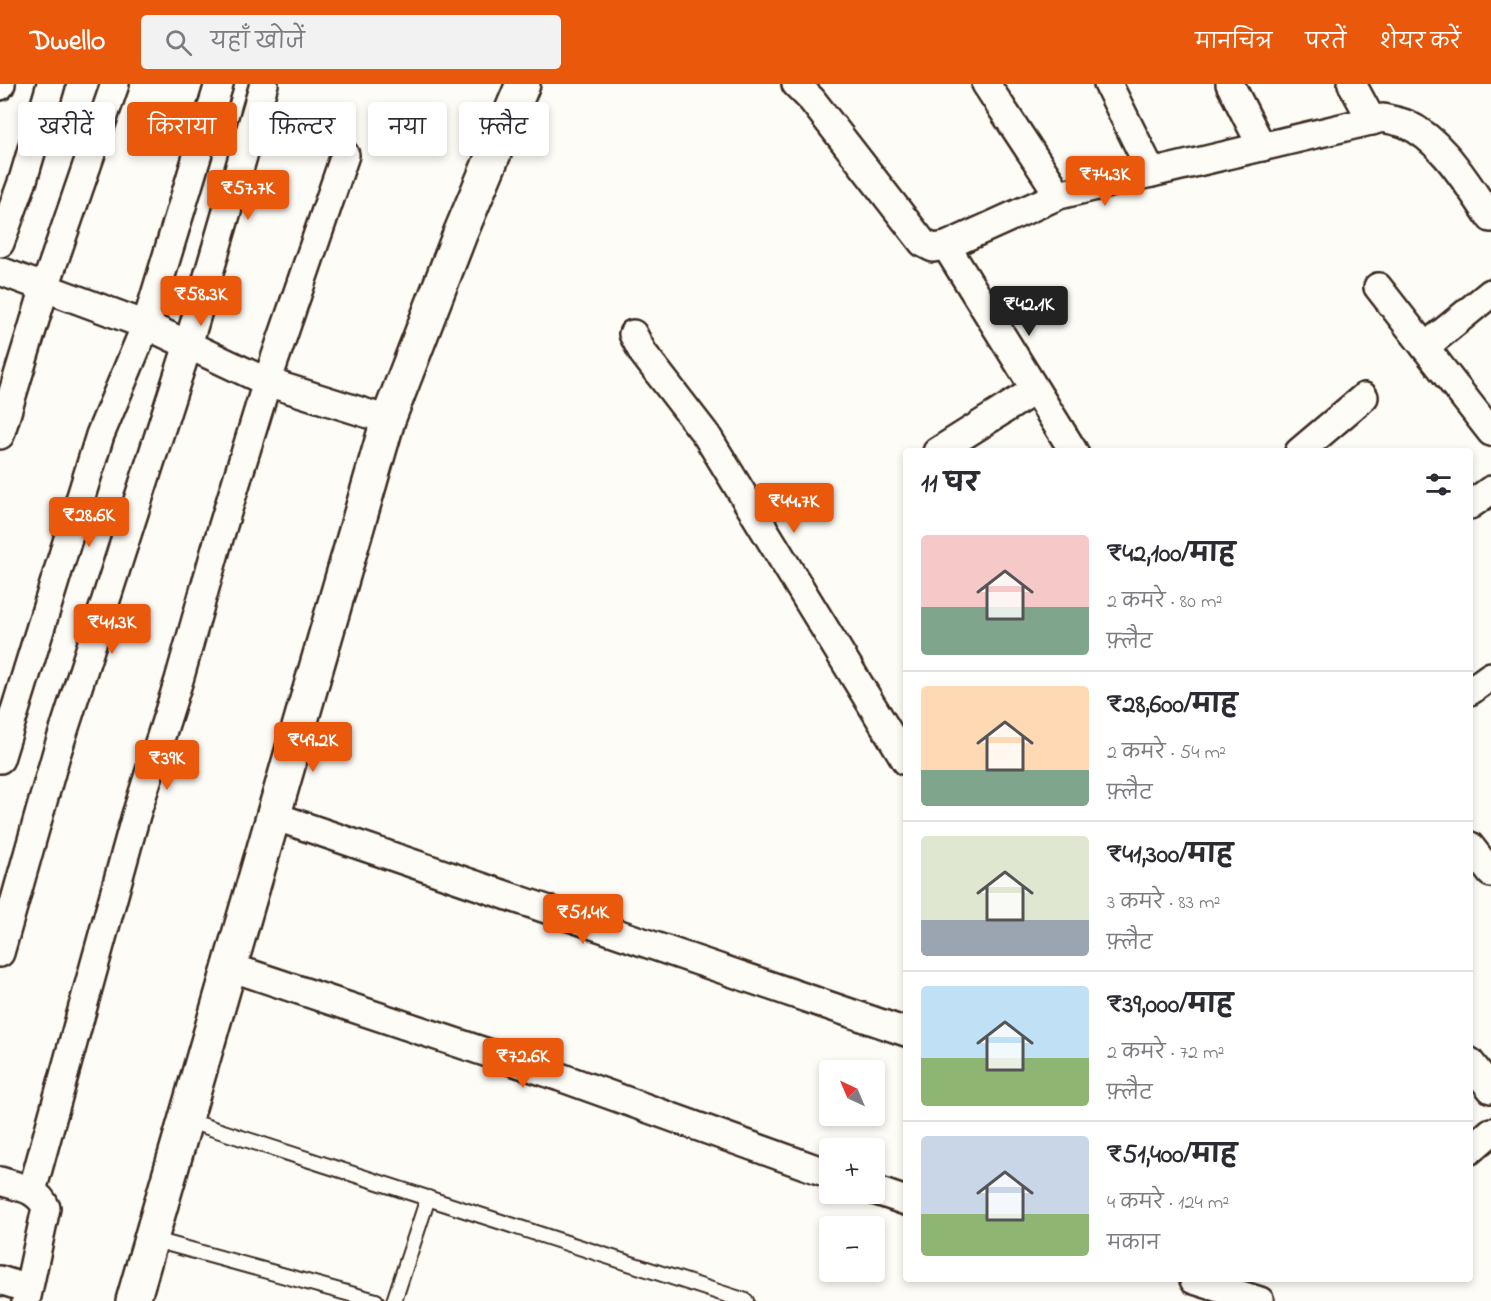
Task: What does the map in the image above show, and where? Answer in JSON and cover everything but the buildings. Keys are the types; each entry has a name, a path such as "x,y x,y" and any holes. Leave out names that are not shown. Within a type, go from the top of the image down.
{"main road":[{"path":"133,1301 388,420 460,234 523,84"}],"street":[{"path":"0,243 23,180 51,84"},
{"path":"0,435 45,287 115,84"},
{"path":"0,759 100,435 146,325 219,84"},
{"path":"0,953 56,755 188,345 264,84"},
{"path":"796,84 812,100 923,243 933,248 946,246 1059,195 1383,118 1405,124 1426,136 1449,160 1491,218"},
{"path":"986,84 1059,195"},
{"path":"1108,84 1152,173"},
{"path":"1230,84 1262,147"},
{"path":"1352,84 1372,121"},
{"path":"32,1191 136,815 179,680 217,545 267,382 345,156"},
{"path":"946,246 1071,448"},
{"path":"0,271 146,325 267,382 388,420"},
{"path":"1378,286 1491,432"},
{"path":"1425,346 1491,293"},
{"path":"633,334 643,353 707,436 903,752"},
{"path":"943,448 1035,390"},
{"path":"1304,448 1364,397"},
{"path":"1473,503 1491,490"},
{"path":"1473,690 1491,676"},
{"path":"274,816 903,1031"},
{"path":"1473,850 1491,873"},
{"path":"230,967 560,1077 819,1170"},
{"path":"1473,1066 1491,1089"},
{"path":"1473,1147 1491,1132"},
{"path":"0,1181 32,1191 42,1198 46,1208 27,1295 0,1280"},
{"path":"885,1194 903,1201"},
{"path":"1200,1282 1259,1301"}],"lane":[{"path":"186,1120 428,1198 717,1297 746,1301"},
{"path":"394,1301 428,1198"},
{"path":"151,1239 376,1301"}]}
